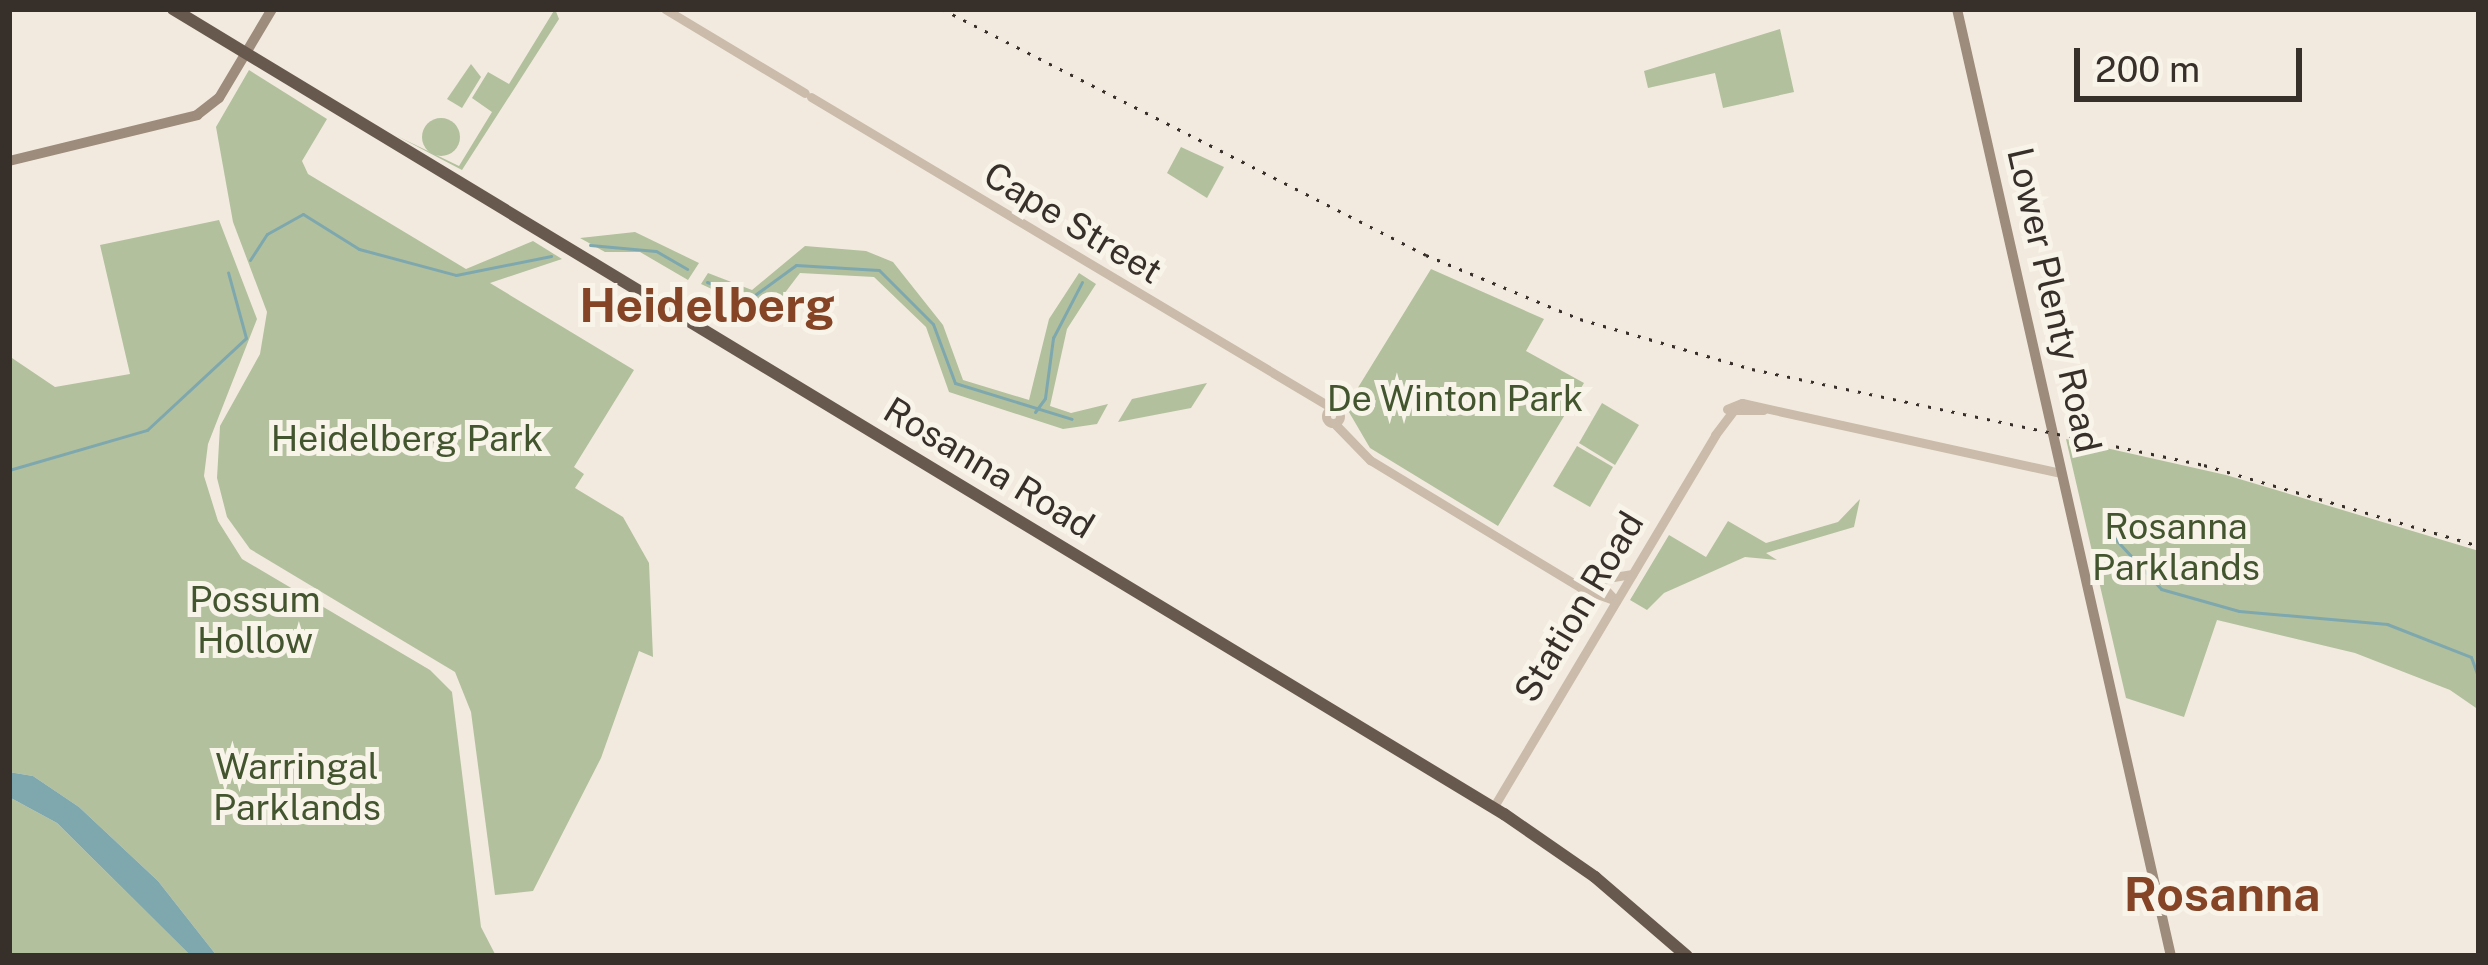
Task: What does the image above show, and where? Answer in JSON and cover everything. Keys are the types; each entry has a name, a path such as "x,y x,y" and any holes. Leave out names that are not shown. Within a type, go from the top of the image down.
{"highway":[{"name":"Rosanna Road","path":"173,9 1493,808 1594,877 1687,956"}],"main road":[{"path":"9,161 197,115 219,98 272,9"},
{"name":"Lower Plenty Road","path":"1958,9 2171,956"}],"street":[{"name":"Cape Street","path":"665,9 1306,395 1333,415 1370,460 1571,580 1616,601"},
{"name":"Station Road","path":"1493,808 1714,435 1738,405 2061,472"},
{"path":"1571,580 1632,574"},
{"path":"1584,582 1616,601"}],"green space":[{"path":"555,9 559,19 462,170 397,136 459,166 492,112 472,98 488,72 509,84"},
{"path":"1780,29 1794,92 1723,108 1715,73 1648,88 1644,71"},
{"path":"471,64 481,77 462,108 447,99"},
{"name":"Heidelberg Park","path":"249,70 327,119 302,161 308,174 466,269 533,241 562,259 490,283 634,370 574,467 584,474 575,488 623,517 649,563 653,657 639,651 601,758 533,891 495,895 471,712 455,672 250,549 227,517 217,478 220,426 260,354 267,312 233,222 216,127"},
{"path":"441,118 454,124 460,137 454,150 441,156 428,150 422,137 428,124"},
{"path":"1181,147 1224,167 1207,198 1167,173"},
{"name":"Warringal Parklands","path":"219,220 257,319 208,444 204,476 218,521 242,559 430,670 452,692 481,927 496,956 217,956 158,881 79,807 33,776 9,772 9,356 55,387 130,374 100,245"},
{"path":"635,232 699,263 688,280 640,252 605,252 580,238"},
{"path":"805,246 866,251 893,262 943,325 963,380 1029,400 1049,319 1079,273 1096,284 1067,329 1050,406 1071,413 1108,404 1097,424 1063,429 949,392 926,327 874,277 800,273 768,315 701,284 708,273 752,290"},
{"name":"De Winton Park","path":"1431,269 1544,319 1526,351 1584,383 1498,526 1370,448 1346,407"},
{"path":"1207,383 1191,408 1118,422 1132,399"},
{"path":"1602,403 1639,425 1615,465 1579,443"},
{"name":"Rosanna Parklands","path":"2066,439 2226,475 2479,551 2479,710 2450,690 2355,653 2217,620 2184,717 2126,698"},
{"path":"1577,446 1613,467 1590,507 1553,486"},
{"path":"1860,499 1854,527 1766,553 1777,560 1745,557 1664,593 1647,610 1630,600 1669,535 1706,557 1728,521 1766,543 1838,522"},
{"path":"9,797 57,823 191,956 9,956"}],"water":[{"path":"9,772 33,776 79,807 158,881 217,956 191,956 57,823 9,797"}],"waterway":[{"path":"250,260 267,234 303,214 359,249 456,275 551,256"},
{"path":"590,245 656,251 687,269"},
{"path":"707,282 752,297 796,265 879,270 933,324 955,383 1072,419"},
{"path":"9,470 147,430 246,338 228,272"},
{"path":"1035,412 1045,398 1053,338 1082,282"},
{"path":"2109,532 2161,589 2239,611 2387,624 2471,657 2479,679"}],"railway":[{"path":"942,9 1426,255 1580,319 1752,369 2204,465 2479,546"}],"district":[{"name":"Heidelberg","path":"707,305"},
{"name":"Rosanna","path":"2222,894"}],"park label":[{"name":"Possum Hollow","path":"255,620"}]}
